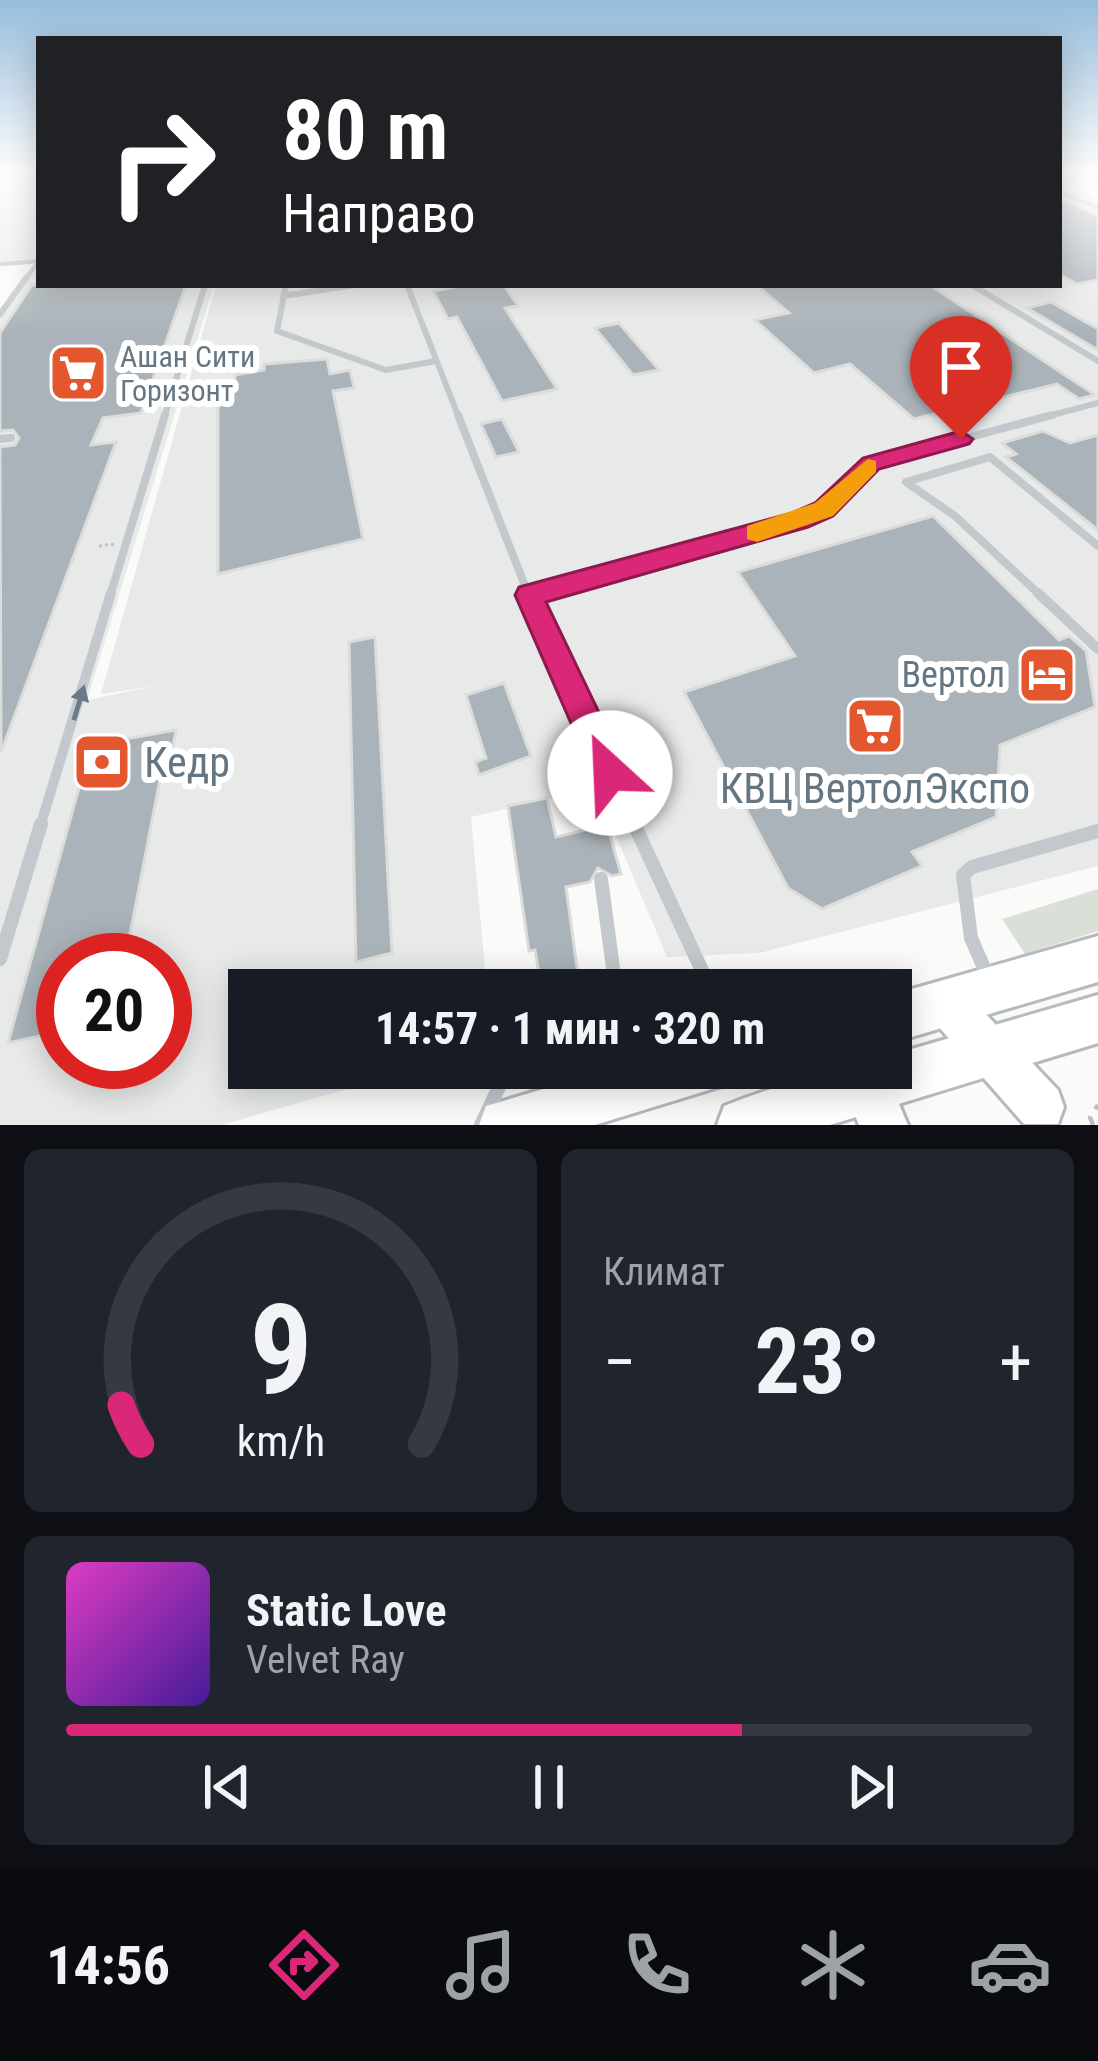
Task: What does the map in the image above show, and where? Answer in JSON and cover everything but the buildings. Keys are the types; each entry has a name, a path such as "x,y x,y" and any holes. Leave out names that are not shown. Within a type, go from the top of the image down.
{"main road":[{"path":"912,1013 1098,959"},
{"path":"946,1003 1016,1044 1044,1116"},
{"path":"743,1125 873,1094 1098,1019"},
{"path":"505,1125 631,1089"}],"lane":[{"path":"0,264 36,261"},
{"path":"0,314 35,271"},
{"path":"0,959 204,288"},
{"path":"285,288 277,331 386,370 436,361"},
{"path":"283,296 336,288"},
{"path":"407,288 529,595 701,969"},
{"path":"977,288 1098,361"},
{"path":"529,595 799,520 824,509 871,464 1098,404"},
{"path":"1098,546 990,457 906,482 956,516 1098,649"},
{"path":"993,988 970,938 963,875 972,867 1096,835"},
{"path":"601,879 613,969"},
{"path":"481,1125 498,1089"}],"path":[{"path":"1093,1125 1090,1117 1098,1105"}],"shaded area":[{"path":"0,226 36,226 36,258 0,261"},
{"path":"1062,226 1098,226 1098,866 759,953 667,957 600,798 584,791 471,817 485,969 228,969 228,1089 348,1089 222,1125 0,1125 0,310 36,265 36,288 213,288 87,700 155,686 101,694 215,288 1062,288"},
{"path":"1098,889 1098,931 1025,954 1002,919"}],"slow traffic":[{"path":"757,532 824,509 868,467"}],"place":[{"name":"Ашан Сити Горизонт","path":"78,373"},
{"name":"Вертол","path":"1047,675"},
{"name":"КВЦ ВертолЭкспо","path":"875,726"},
{"name":"Кедр","path":"102,762"}],"route":[{"path":"610,773 529,595 799,520 824,509 871,464 961,439"}]}
